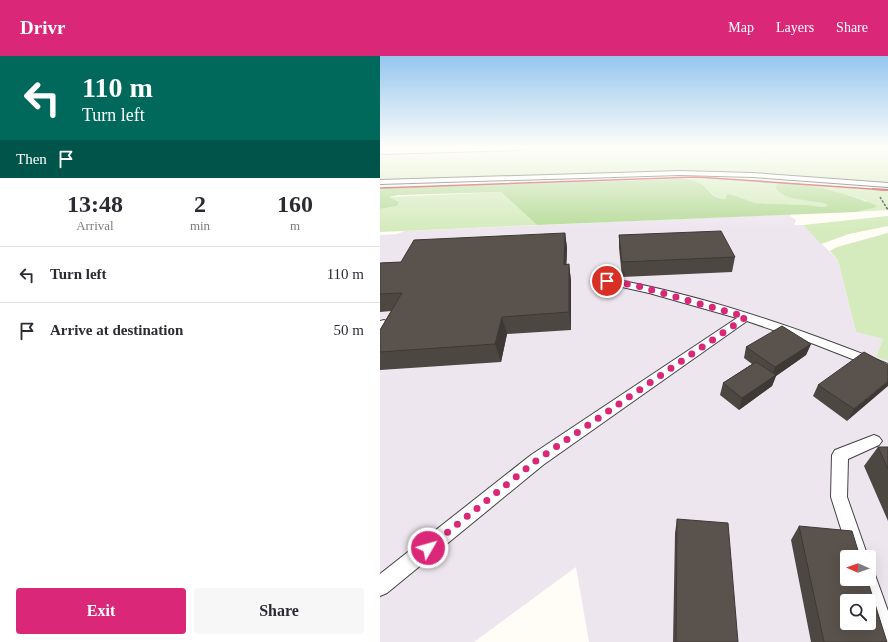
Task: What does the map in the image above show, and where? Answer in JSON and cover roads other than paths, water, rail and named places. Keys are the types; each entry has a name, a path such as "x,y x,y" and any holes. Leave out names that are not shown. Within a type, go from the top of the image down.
{"lane":[{"path":"380,182 635,174"},
{"path":"729,174 888,186"},
{"path":"607,281 634,285 746,317 833,346 888,370"},
{"path":"380,586 537,460 746,317"},
{"path":"857,550 839,498 840,455 874,442"},
{"path":"869,586 888,642"}],"railway":[{"path":"380,188 697,177 886,190"},
{"path":"873,189 888,190"}]}
